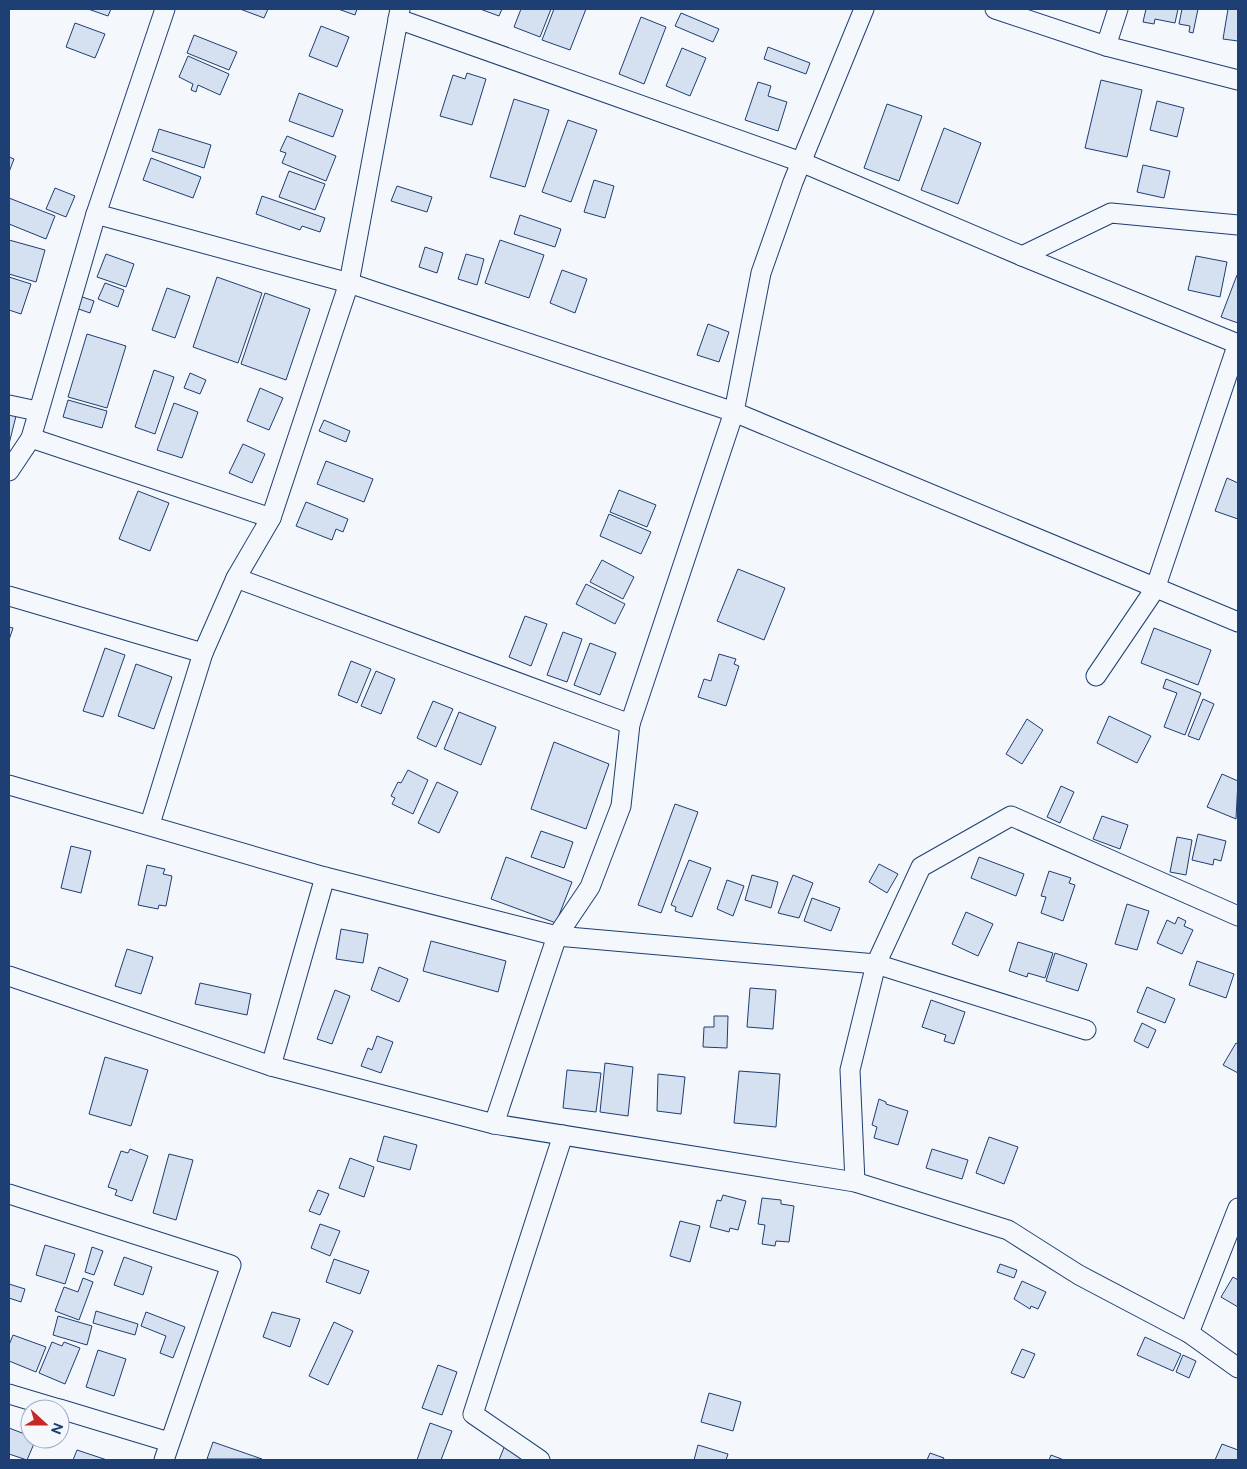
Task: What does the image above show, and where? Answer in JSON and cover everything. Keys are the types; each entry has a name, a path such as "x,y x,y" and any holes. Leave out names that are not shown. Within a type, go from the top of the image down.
{"street":[{"path":"9,471 31,438 96,214 165,9"},
{"path":"494,1124 557,936 590,887 621,806 630,724 734,412 761,273 801,162 864,9"},
{"path":"996,9 1106,46 1238,80"},
{"path":"1106,46 1118,9"},
{"path":"150,824 203,654 236,578 272,518 349,283 399,14 801,162 1022,256 1238,343 1156,589 1096,676"},
{"path":"1022,256 1111,213 1238,225"},
{"path":"96,214 349,283 734,412 1238,622"},
{"path":"9,406 37,412"},
{"path":"31,438 272,518"},
{"path":"236,578 630,724"},
{"path":"9,596 203,654"},
{"path":"9,785 150,824 325,877 557,936 876,964 1086,1030"},
{"path":"855,1182 850,1070 876,964 922,867 1011,816 1238,916"},
{"path":"270,1066 325,877"},
{"path":"9,976 270,1066 494,1124 855,1182 1008,1230 1079,1275 1188,1333 1238,1368"},
{"path":"540,1460 473,1414 563,1135"},
{"path":"9,1194 231,1265 164,1460"},
{"path":"1188,1333 1238,1208"},
{"path":"9,1394 26,1399"},
{"path":"70,1412 169,1442"}],"building":[{"path":"88,9 111,9 108,16"},
{"path":"240,9 268,9 264,18"},
{"path":"338,9 357,9 355,15"},
{"path":"480,9 502,9 499,16"},
{"path":"521,9 551,9 540,37 514,27"},
{"path":"554,9 586,9 570,50 542,40"},
{"path":"1146,9 1178,9 1175,23 1155,19 1154,24 1143,22"},
{"path":"1182,9 1198,9 1193,33 1189,32 1190,26 1179,24"},
{"path":"1228,9 1238,9 1238,41 1223,39"},
{"path":"681,13 719,29 713,42 675,26"},
{"path":"641,17 666,27 644,84 619,74"},
{"path":"75,23 105,34 95,58 66,47"},
{"path":"321,26 349,37 337,67 309,56"},
{"path":"194,35 237,52 229,70 187,53"},
{"path":"768,47 810,63 806,74 764,59"},
{"path":"682,48 706,58 690,96 666,86"},
{"path":"188,56 229,74 220,95 198,85 196,92 191,90 193,84 179,77"},
{"path":"467,73 486,79 472,125 440,116 453,75 465,79"},
{"path":"1101,80 1142,90 1127,157 1085,148"},
{"path":"758,82 771,86 768,96 787,102 778,131 745,120"},
{"path":"299,93 343,110 333,137 289,121"},
{"path":"514,99 549,110 525,187 490,177"},
{"path":"1157,101 1184,108 1177,137 1150,130"},
{"path":"887,104 922,116 899,181 864,168"},
{"path":"568,120 597,130 571,202 542,192"},
{"path":"944,128 981,143 958,204 921,190"},
{"path":"159,129 211,145 204,168 152,151"},
{"path":"287,136 336,156 326,181 282,163 286,153 280,151"},
{"path":"9,157 14,159 9,172"},
{"path":"151,158 201,177 193,198 143,180"},
{"path":"1143,165 1170,171 1164,198 1137,192"},
{"path":"289,171 325,184 315,210 279,197"},
{"path":"594,180 614,186 605,218 584,212"},
{"path":"397,186 432,197 427,212 391,201"},
{"path":"55,188 75,196 66,217 46,209"},
{"path":"262,196 325,218 320,232 302,226 300,230 256,214"},
{"path":"9,198 55,216 46,239 9,224"},
{"path":"520,215 561,229 555,247 514,234"},
{"path":"9,240 45,250 36,282 9,274"},
{"path":"500,240 544,255 529,298 485,283"},
{"path":"425,247 443,253 437,273 419,267"},
{"path":"106,254 134,264 126,287 97,277"},
{"path":"466,254 484,259 477,285 458,279"},
{"path":"1196,256 1227,262 1220,297 1188,290"},
{"path":"562,270 587,279 575,313 550,303"},
{"path":"1238,275 1238,323 1221,317"},
{"path":"9,277 31,284 21,314 9,310"},
{"path":"217,277 262,293 238,363 193,347"},
{"path":"105,283 124,290 118,307 98,299"},
{"path":"167,288 190,296 175,338 152,330"},
{"path":"265,293 310,309 286,380 241,364"},
{"path":"74,294 94,301 90,313 70,306"},
{"path":"708,324 729,332 719,362 697,355"},
{"path":"87,334 126,346 107,408 68,397"},
{"path":"154,370 174,377 155,434 135,427"},
{"path":"190,373 206,380 200,394 184,388"},
{"path":"260,388 283,398 269,430 247,421"},
{"path":"68,400 107,411 102,428 63,417"},
{"path":"174,403 198,412 182,458 157,450"},
{"path":"9,410 17,412 9,444"},
{"path":"324,420 350,431 346,442 319,431"},
{"path":"243,444 265,454 252,483 229,473"},
{"path":"326,461 373,479 364,502 317,484"},
{"path":"1227,478 1238,483 1238,519 1215,511"},
{"path":"619,490 656,505 647,527 610,512"},
{"path":"138,491 169,503 150,551 119,539"},
{"path":"306,502 348,519 343,532 336,529 332,540 296,526"},
{"path":"609,514 651,532 641,554 600,536"},
{"path":"602,560 634,577 623,599 590,582"},
{"path":"738,569 785,588 764,640 717,621"},
{"path":"586,584 625,604 615,624 576,604"},
{"path":"525,616 547,624 531,666 509,657"},
{"path":"9,627 13,628 9,640"},
{"path":"1154,628 1211,650 1198,685 1141,663"},
{"path":"563,632 582,639 567,682 547,675"},
{"path":"590,643 616,653 600,695 574,685"},
{"path":"105,648 125,655 103,717 83,711"},
{"path":"719,654 736,659 734,664 739,666 726,706 698,697 704,679 711,681"},
{"path":"351,661 371,669 357,703 338,695"},
{"path":"136,664 172,677 154,729 118,716"},
{"path":"376,671 395,679 381,714 361,706"},
{"path":"1166,679 1201,693 1185,735 1164,727 1177,693 1163,688"},
{"path":"1203,699 1214,704 1199,740 1188,736"},
{"path":"433,701 453,709 436,747 417,738"},
{"path":"459,712 496,727 481,765 444,749"},
{"path":"1109,716 1151,736 1137,763 1097,743"},
{"path":"1027,719 1043,730 1022,764 1006,754"},
{"path":"554,742 609,764 586,829 531,809"},
{"path":"408,770 428,780 413,814 392,804 395,798 391,796 398,782 401,783"},
{"path":"1222,774 1238,781 1236,819 1207,807"},
{"path":"437,782 458,792 439,833 418,823"},
{"path":"1061,786 1074,792 1060,823 1047,817"},
{"path":"675,804 698,812 661,913 638,905"},
{"path":"1102,816 1128,825 1120,849 1093,839"},
{"path":"541,831 573,842 564,868 531,857"},
{"path":"1198,834 1226,841 1221,861 1214,859 1213,865 1192,860"},
{"path":"1177,837 1192,840 1186,875 1170,872"},
{"path":"71,846 91,851 81,893 61,888"},
{"path":"506,857 572,882 556,923 491,899"},
{"path":"979,857 1024,874 1016,896 971,878"},
{"path":"689,860 711,868 692,917 675,911 676,907 671,905"},
{"path":"879,864 898,874 887,893 869,882"},
{"path":"147,865 165,869 163,874 172,876 166,906 159,905 158,909 138,905"},
{"path":"1049,871 1071,878 1069,883 1075,885 1063,921 1041,913 1046,897 1041,896"},
{"path":"752,875 778,882 771,908 745,900"},
{"path":"793,875 813,883 799,918 778,913"},
{"path":"727,880 744,886 733,916 717,909"},
{"path":"812,898 840,908 831,931 804,921"},
{"path":"1127,904 1149,911 1137,950 1115,944"},
{"path":"966,912 993,924 978,956 952,944"},
{"path":"1178,917 1186,921 1184,926 1193,930 1182,954 1157,943 1167,920 1175,924"},
{"path":"341,929 368,934 363,963 336,959"},
{"path":"431,941 506,961 498,992 423,971"},
{"path":"1018,942 1053,953 1045,978 1028,973 1027,977 1009,971"},
{"path":"127,949 153,957 141,994 115,986"},
{"path":"1055,953 1087,964 1078,991 1046,981"},
{"path":"1197,961 1234,974 1226,998 1189,985"},
{"path":"379,967 408,979 399,1002 371,990"},
{"path":"200,983 251,994 247,1015 195,1004"},
{"path":"1147,987 1175,999 1165,1023 1137,1012"},
{"path":"750,988 776,990 773,1029 747,1027"},
{"path":"335,990 350,996 332,1044 317,1039"},
{"path":"931,1000 965,1012 954,1044 944,1041 946,1035 922,1027"},
{"path":"714,1016 728,1016 727,1048 703,1047 704,1027 714,1027"},
{"path":"1142,1023 1156,1030 1148,1048 1134,1041"},
{"path":"377,1036 393,1042 381,1073 361,1066 368,1048 372,1050"},
{"path":"1236,1043 1238,1044 1238,1073 1223,1065"},
{"path":"105,1057 148,1070 131,1126 89,1114"},
{"path":"605,1063 633,1067 628,1116 600,1112"},
{"path":"567,1070 601,1073 596,1112 563,1108"},
{"path":"739,1071 780,1074 776,1127 734,1123"},
{"path":"658,1074 685,1077 681,1114 657,1111"},
{"path":"879,1099 886,1102 886,1104 908,1111 898,1145 874,1138 877,1127 872,1125"},
{"path":"384,1136 417,1145 410,1170 377,1161"},
{"path":"989,1137 1018,1147 1004,1184 976,1173"},
{"path":"130,1149 148,1156 132,1201 115,1195 117,1190 108,1187 121,1151 128,1153"},
{"path":"932,1149 968,1160 962,1179 926,1168"},
{"path":"169,1154 193,1160 176,1220 153,1213"},
{"path":"350,1158 374,1167 364,1197 339,1188"},
{"path":"318,1190 329,1194 320,1215 309,1211"},
{"path":"723,1195 746,1201 738,1230 730,1228 729,1232 710,1227 717,1200 721,1201"},
{"path":"762,1198 781,1200 781,1204 794,1206 789,1242 776,1241 775,1246 762,1244 765,1225 758,1224"},
{"path":"680,1221 700,1226 690,1262 670,1256"},
{"path":"320,1224 340,1231 330,1256 311,1248"},
{"path":"45,1245 75,1254 65,1284 36,1275"},
{"path":"92,1247 103,1251 94,1275 85,1272"},
{"path":"124,1257 152,1267 143,1295 114,1285"},
{"path":"334,1259 369,1271 360,1294 326,1282"},
{"path":"1000,1264 1017,1270 1014,1278 997,1272"},
{"path":"1233,1277 1238,1280 1238,1307 1221,1297"},
{"path":"83,1278 93,1282 79,1320 55,1311 64,1287 78,1292"},
{"path":"1022,1281 1046,1292 1038,1309 1031,1306 1030,1309 1014,1299"},
{"path":"9,1284 25,1289 21,1302 9,1298"},
{"path":"96,1311 138,1324 135,1335 93,1323"},
{"path":"146,1312 185,1327 173,1358 160,1353 166,1336 141,1326"},
{"path":"272,1312 300,1319 290,1347 263,1337"},
{"path":"58,1316 92,1326 87,1345 53,1335"},
{"path":"334,1322 353,1331 328,1385 309,1376"},
{"path":"13,1335 46,1347 36,1372 9,1361 9,1345"},
{"path":"1145,1337 1181,1354 1173,1371 1137,1355"},
{"path":"52,1342 62,1346 64,1342 80,1348 65,1384 39,1373"},
{"path":"1022,1349 1035,1354 1024,1378 1011,1373"},
{"path":"98,1350 126,1359 114,1396 86,1387"},
{"path":"1183,1355 1196,1361 1189,1378 1176,1372"},
{"path":"438,1365 457,1372 442,1415 422,1408"},
{"path":"709,1393 741,1402 733,1431 701,1422"},
{"path":"430,1423 452,1431 441,1460 417,1460"},
{"path":"9,1428 20,1432 20,1449 32,1449 27,1460 9,1454"},
{"path":"213,1442 262,1459 207,1459"},
{"path":"1222,1444 1238,1450 1238,1460 1215,1460"},
{"path":"505,1445 528,1460 499,1460"},
{"path":"698,1445 728,1454 726,1460 694,1460"},
{"path":"77,1450 107,1460 73,1460"},
{"path":"930,1453 944,1458 943,1460 927,1460"},
{"path":"1051,1455 1064,1460 1049,1460"}]}
